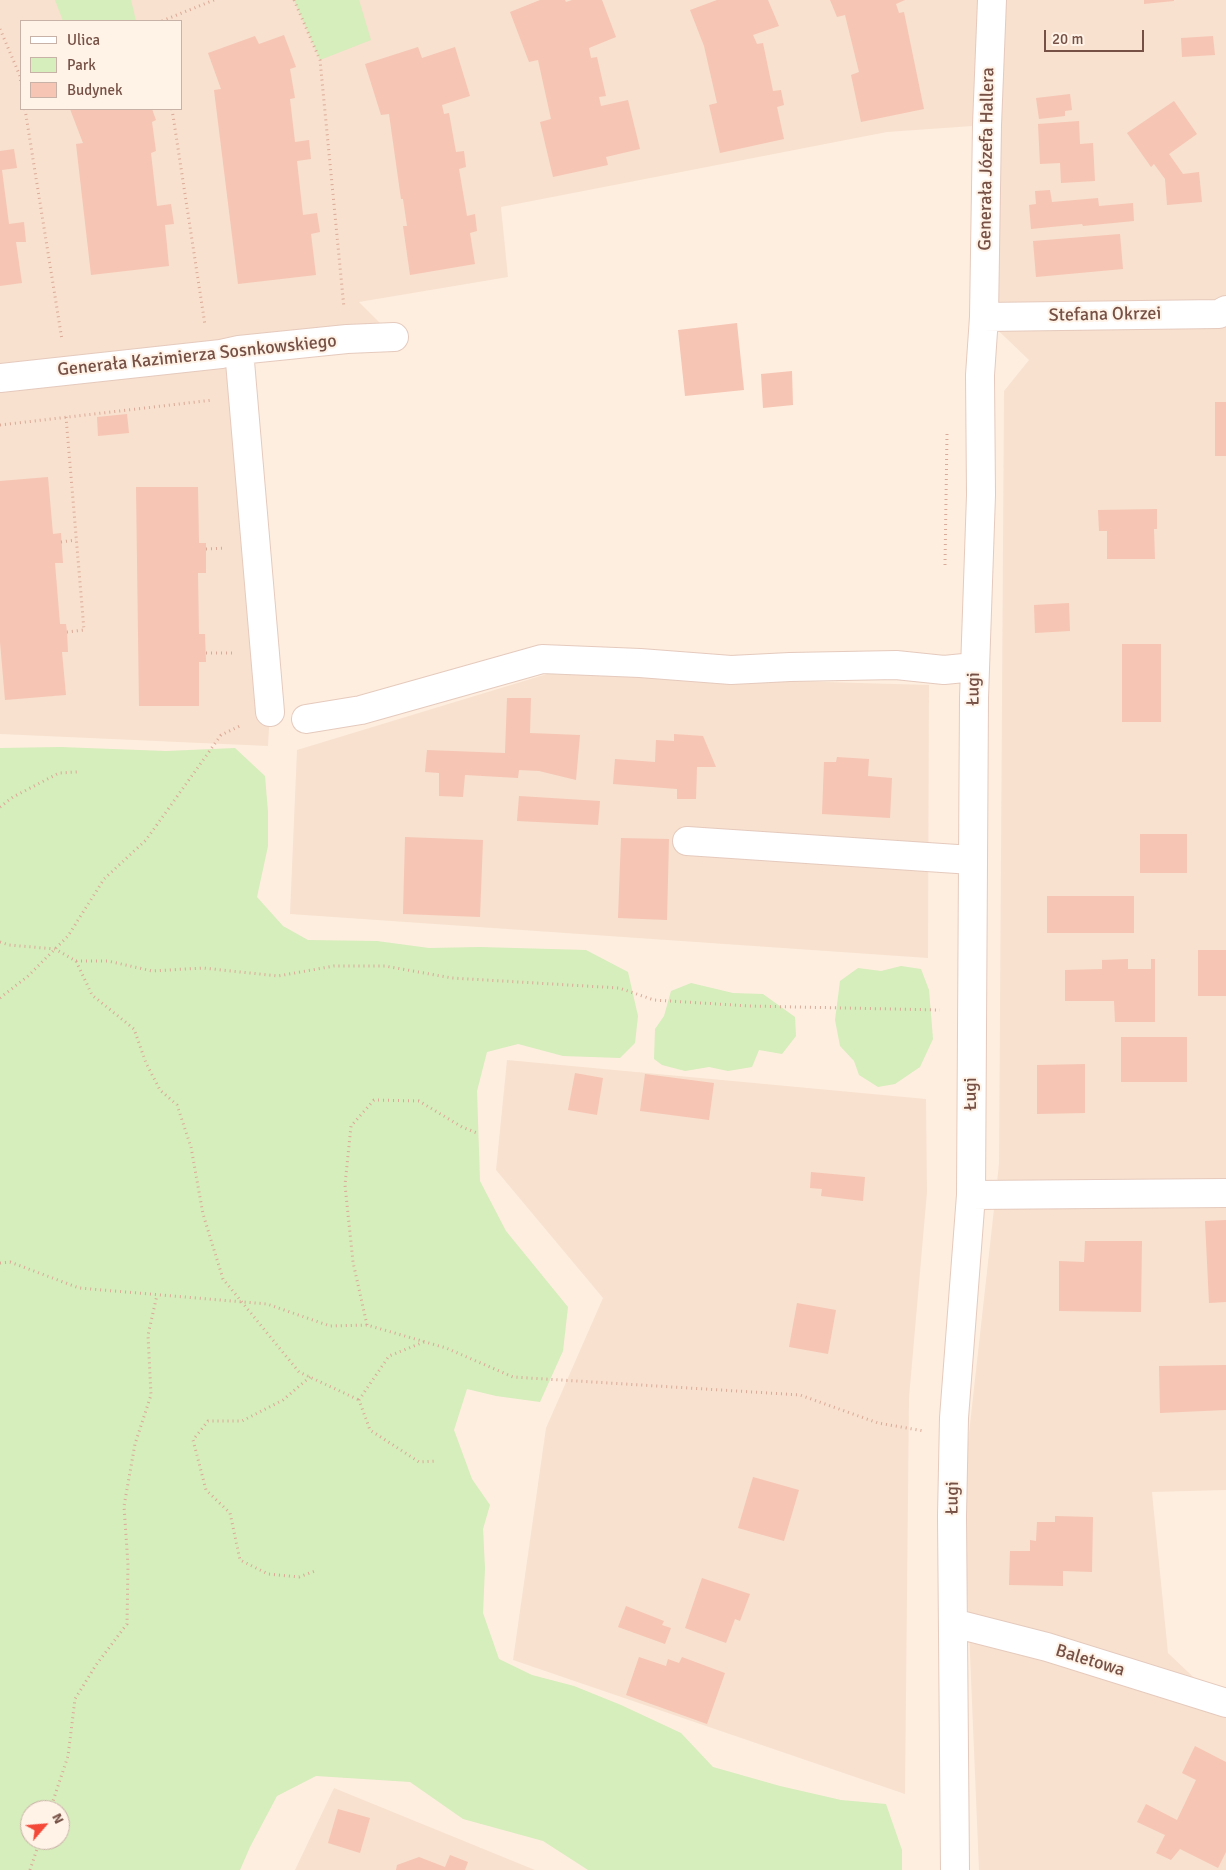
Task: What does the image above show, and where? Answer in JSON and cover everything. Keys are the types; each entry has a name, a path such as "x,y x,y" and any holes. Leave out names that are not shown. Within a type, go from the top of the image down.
{"street":[{"name":"Generała Józefa Hallera","path":"984,317 987,125 992,0"},
{"name":"Stefana Okrzei","path":"984,317 1219,314 1226,310"},
{"name":"Ługi","path":"955,1870 952,1516 954,1435 971,1195 974,667 981,495 980,375 984,317"},
{"name":"Generała Kazimierza Sosnkowskiego","path":"0,378 239,350 347,339 394,337"},
{"path":"239,350 270,712"},
{"path":"306,719 362,710 542,659 640,663 731,670 790,666 896,665 944,670 974,667"},
{"path":"687,841 972,860"},
{"path":"971,1195 1226,1193"},
{"name":"Baletowa","path":"953,1623 1047,1647 1226,1703"}],"path":[{"path":"164,20 214,0"},
{"path":"294,0 320,60 347,339"},
{"path":"0,29 20,73"},
{"path":"25,110 67,370"},
{"path":"172,110 210,354"},
{"path":"0,425 216,400"},
{"path":"66,417 84,630 67,632"},
{"path":"61,542 76,540"},
{"path":"0,998 28,976 68,936 104,879 146,840 221,735 270,712"},
{"path":"0,807 13,797 59,773 77,772"},
{"path":"0,942 9,945 55,949 76,961 108,961 152,971 203,968 278,976 334,966 385,966 452,978 619,988 654,1000 749,1006 916,1009 971,1012"},
{"path":"76,961 92,995 134,1029 146,1063 160,1090 177,1105 191,1148 203,1214 223,1279 299,1372 359,1400 370,1430 419,1462 437,1461"},
{"path":"368,1325 353,1262 345,1186 351,1126 374,1100 419,1101 462,1127 477,1133"},
{"path":"0,1263 10,1262 79,1288 267,1304 330,1326 368,1325 446,1348 513,1377 800,1394 878,1423 954,1435"},
{"path":"53,1800 68,1756 75,1699 96,1665 127,1624 128,1565 124,1506 135,1444 151,1395 148,1335 157,1294"},
{"path":"359,1400 389,1356 424,1342"},
{"path":"310,1377 283,1400 242,1421 208,1421 192,1440 206,1490 230,1513 240,1560 268,1574 299,1578 315,1571"},
{"path":"30,1870 37,1850"}],"shaded area":[{"path":"0,0 1226,0 1226,1490 1152,1492 1168,1653 1226,1708 1226,1870 979,1870 963,1487 999,1164 1004,391 1029,360 984,317 987,125 887,132 501,207 508,277 359,302 394,337 240,350 270,712 268,746 0,734"},
{"path":"547,674 929,685 928,958 290,914 297,750"},
{"path":"507,1060 926,1099 927,1192 909,1398 905,1794 513,1660 546,1428 603,1298 496,1170"},
{"path":"334,1788 535,1870 295,1870"}],"green space":[{"path":"55,0 131,0 136,20 63,20"},
{"path":"294,0 359,0 371,40 320,60"},
{"path":"60,747 166,751 235,748 265,776 268,846 257,897 283,926 308,940 377,941 429,948 480,947 586,950 628,972 638,1016 635,1043 620,1058 563,1056 518,1044 487,1052 477,1091 480,1181 506,1231 568,1307 563,1351 540,1402 496,1396 467,1389 454,1430 472,1479 490,1505 483,1529 485,1568 483,1613 499,1659 532,1675 574,1686 621,1705 681,1733 713,1767 780,1786 841,1800 886,1804 902,1850 902,1870 588,1870 543,1841 463,1819 410,1782 316,1776 277,1796 240,1870 0,1870 0,748"},
{"path":"901,966 921,969 929,990 933,1039 920,1067 895,1084 878,1087 859,1075 854,1061 840,1046 835,1020 840,981 858,968 881,971"},
{"path":"691,983 733,993 763,994 795,1017 796,1036 782,1054 759,1050 752,1067 728,1071 709,1067 685,1071 662,1065 654,1059 655,1029 664,1016 671,991"}],"building":[{"path":"540,0 565,0 566,2 572,0 602,0 616,37 589,48 591,58 597,57 606,96 599,97 601,106 628,100 640,149 606,157 608,165 553,177 540,122 551,119 538,60 529,62 510,12"},
{"path":"717,0 768,0 779,26 753,35 757,44 763,43 773,91 781,90 784,105 777,107 784,139 720,153 709,105 717,103 704,46 690,10"},
{"path":"830,0 905,0 896,4 899,13 904,12 924,109 861,122 851,75 859,72 845,15 837,17"},
{"path":"1144,0 1174,0 1174,1 1144,4"},
{"path":"284,35 296,67 290,69 295,98 290,99 295,142 309,140 311,159 297,161 303,215 317,213 320,232 311,234 316,275 238,284 214,90 221,89 208,53 255,36 259,44"},
{"path":"1213,36 1215,55 1182,57 1181,38"},
{"path":"418,47 422,58 455,47 470,96 442,105 444,114 449,113 456,152 464,151 466,167 459,169 467,216 475,214 477,231 470,233 475,264 410,275 403,226 407,226 403,199 401,199 389,114 381,115 365,64"},
{"path":"1070,94 1072,110 1065,111 1065,116 1039,119 1036,98"},
{"path":"1174,101 1197,134 1169,154 1183,174 1199,172 1202,202 1167,205 1165,179 1154,164 1151,167 1127,133"},
{"path":"70,110 152,110 156,120 152,122 156,151 151,153 157,206 171,204 174,224 165,225 169,266 91,275 76,144 83,143"},
{"path":"1079,121 1080,144 1093,143 1095,181 1061,183 1060,163 1040,164 1038,124"},
{"path":"14,149 17,168 2,170 9,224 24,222 26,242 16,242 22,283 0,286 0,151"},
{"path":"1050,190 1052,202 1098,198 1099,206 1133,203 1134,221 1031,229 1029,205 1036,204 1035,191"},
{"path":"1120,234 1123,269 1036,277 1033,241"},
{"path":"737,323 744,390 685,396 678,330"},
{"path":"792,371 793,405 763,408 761,374"},
{"path":"1215,402 1226,402 1226,456 1215,456"},
{"path":"127,414 129,433 98,436 97,417"},
{"path":"48,477 53,534 61,533 63,563 55,563 60,624 66,624 67,632 68,652 62,652 66,695 5,700 0,642 0,481"},
{"path":"136,487 198,487 199,543 206,543 206,573 198,573 199,634 205,634 206,662 199,662 199,706 139,706"},
{"path":"1157,509 1157,529 1154,529 1155,559 1107,559 1107,531 1099,531 1098,510"},
{"path":"1069,603 1070,631 1035,633 1034,605"},
{"path":"1122,644 1161,644 1161,722 1122,722"},
{"path":"507,698 531,698 530,733 580,735 576,780 539,771 519,770 518,778 465,775 463,797 439,796 439,773 425,772 427,750 505,753"},
{"path":"674,734 703,736 716,767 697,767 696,799 677,799 677,789 613,784 615,759 655,762 656,740 674,741"},
{"path":"837,757 869,759 868,776 892,778 890,818 822,814 824,762 836,762"},
{"path":"519,796 600,801 598,825 517,821"},
{"path":"1140,834 1187,834 1187,873 1140,873"},
{"path":"405,837 483,840 480,917 403,914"},
{"path":"621,838 669,839 667,920 618,918"},
{"path":"1047,896 1134,896 1134,933 1047,933"},
{"path":"1198,950 1226,950 1226,996 1198,996"},
{"path":"1128,959 1128,969 1151,969 1151,959 1155,959 1155,1022 1115,1022 1114,1001 1065,1001 1065,970 1102,969 1102,960"},
{"path":"1121,1037 1187,1037 1187,1082 1121,1082"},
{"path":"1085,1064 1085,1113 1037,1114 1037,1065"},
{"path":"575,1073 603,1078 597,1115 568,1110"},
{"path":"645,1074 714,1083 709,1120 640,1111"},
{"path":"811,1172 865,1177 863,1201 821,1196 822,1189 810,1188"},
{"path":"1226,1220 1226,1302 1209,1303 1205,1221"},
{"path":"1085,1241 1142,1241 1141,1312 1059,1311 1059,1261 1084,1262"},
{"path":"797,1303 836,1310 828,1354 789,1347"},
{"path":"1226,1365 1226,1410 1160,1413 1159,1366"},
{"path":"753,1477 799,1490 784,1541 738,1528"},
{"path":"1055,1516 1093,1517 1092,1572 1063,1571 1063,1586 1009,1585 1010,1551 1030,1551 1030,1540 1036,1541 1037,1522 1055,1522"},
{"path":"702,1578 750,1594 740,1621 735,1619 726,1643 685,1628"},
{"path":"626,1606 664,1621 662,1625 671,1628 665,1644 618,1627"},
{"path":"639,1657 666,1666 668,1659 679,1663 682,1657 725,1673 707,1724 626,1695"},
{"path":"1195,1746 1226,1762 1226,1852 1218,1868 1180,1849 1171,1860 1156,1853 1165,1835 1137,1822 1146,1804 1177,1820 1196,1780 1182,1773"},
{"path":"338,1809 370,1818 360,1853 328,1843"},
{"path":"450,1855 468,1862 465,1870 396,1870 397,1865 419,1857 445,1867"}]}
